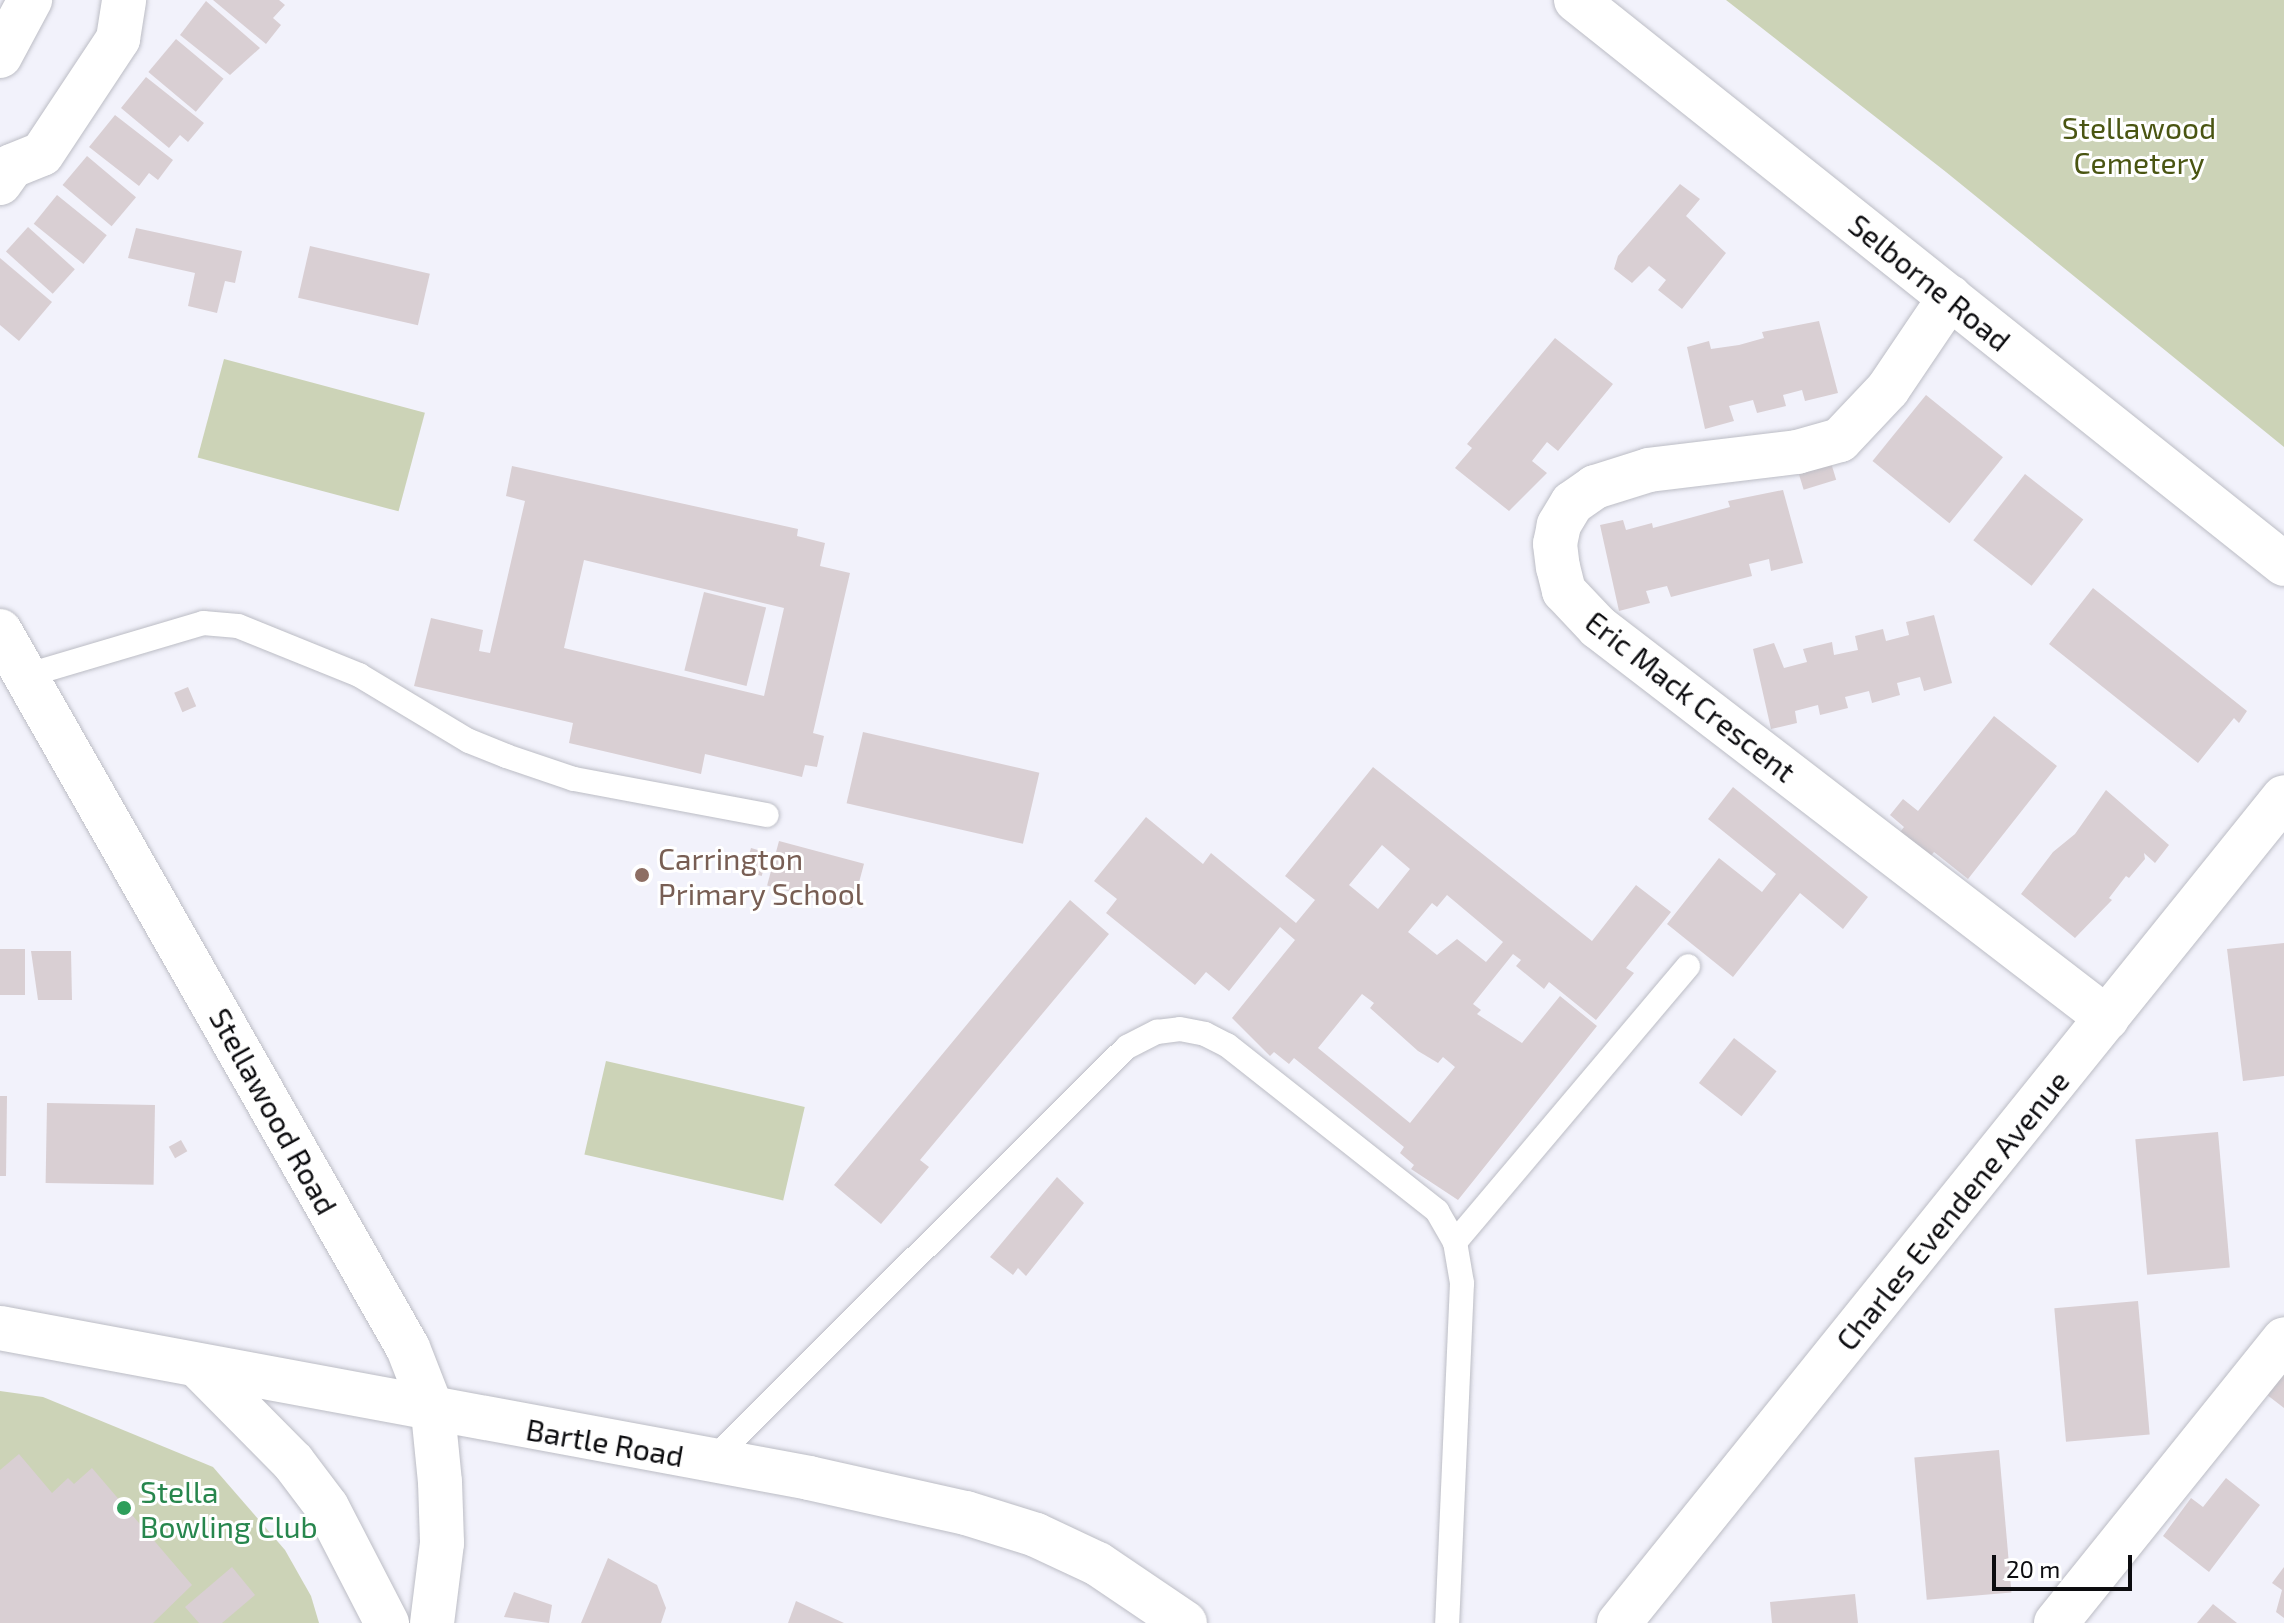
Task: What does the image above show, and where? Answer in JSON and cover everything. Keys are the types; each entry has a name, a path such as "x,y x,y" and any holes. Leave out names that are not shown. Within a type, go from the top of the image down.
{"street":[{"path":"0,56 30,0"},
{"path":"4,163 42,154 118,39 124,0"},
{"name":"Selborne Road","path":"1576,0 2284,564"},
{"name":"Eric Mack Crescent","path":"1950,297 1873,409 1840,440 1797,452 1649,470 1595,487 1572,503 1559,525 1558,567 1564,591 1598,627 2107,1018"},
{"name":"Stellawood Road","path":"0,631 28,675 408,1348 433,1412 442,1543 432,1623"},
{"name":"Charles Evendene Avenue","path":"1619,1623 2284,797"},
{"name":"Bartle Road","path":"0,1328 433,1412 849,1486 1036,1535 1098,1564 1185,1623"},
{"path":"2056,1623 2284,1339"},
{"path":"198,1366 293,1462 327,1507 387,1623"}],"lane":[{"path":"28,675 203,623 238,626 359,675 469,741 506,756 574,779 767,815"},
{"path":"1455,1242 1688,966"},
{"path":"711,1461 1127,1047 1157,1032 1180,1029 1227,1045 1437,1211 1455,1242 1462,1283 1447,1623"}],"green space":[{"name":"Stellawood Cemetery","path":"1726,0 2284,0 2284,447 1946,172"},
{"path":"224,359 425,413 399,511 198,458"},
{"path":"606,1061 805,1107 783,1200 584,1155"},
{"name":"Stella Bowling Club","path":"0,1391 43,1397 213,1467 285,1550 311,1596 319,1623 0,1623"}],"building":[{"path":"213,0 279,0 285,5 273,18 281,25 266,44"},
{"path":"206,1 260,48 230,75 180,35"},
{"path":"176,39 223,79 196,112 148,72"},
{"path":"146,77 204,123 188,142 180,135 169,148 121,108"},
{"path":"115,115 173,160 158,180 149,173 139,186 89,147"},
{"path":"87,156 136,197 112,226 63,185"},
{"path":"1680,184 1700,199 1686,216 1726,253 1682,309 1658,290 1666,280 1649,266 1632,283 1614,269 1618,256"},
{"path":"57,195 107,235 83,264 34,224"},
{"path":"28,227 75,269 53,294 6,252"},
{"path":"136,228 242,251 235,283 225,281 217,313 188,306 195,273 128,258"},
{"path":"310,246 430,274 418,325 298,298"},
{"path":"0,258 52,302 19,341 0,325"},
{"path":"1819,321 1838,393 1805,401 1802,390 1783,395 1786,406 1757,413 1753,400 1729,406 1734,421 1705,429 1687,347 1709,341 1711,349 1739,345 1764,338 1762,332"},
{"path":"1555,338 1613,384 1558,451 1547,442 1532,461 1547,473 1509,511 1455,468 1472,448 1467,444"},
{"path":"1926,395 2003,457 1949,523 1873,461"},
{"path":"1828,453 1836,480 1804,490 1795,463"},
{"name":"Carrington Primary School","path":"512,466 798,529 797,536 825,543 820,566 850,573 813,733 824,736 817,767 805,765 802,777 705,754 701,774 569,743 573,723 414,686 431,618 483,630 479,651 490,653 525,501 506,496","holes":["584,560 784,608 764,696 564,648"]},
{"path":"2025,474 2083,520 2032,586 1973,540"},
{"path":"1783,490 1803,563 1771,571 1769,559 1749,564 1752,576 1671,597 1667,586 1646,591 1650,603 1619,611 1600,525 1623,520 1626,530 1652,523 1653,528 1730,507 1728,501"},
{"path":"2093,588 2247,711 2239,723 2234,718 2198,763 2049,644"},
{"path":"704,592 766,607 747,686 684,671"},
{"path":"1934,615 1952,683 1924,691 1920,677 1897,683 1900,695 1872,703 1869,691 1845,697 1848,708 1820,715 1818,705 1795,711 1797,723 1771,729 1753,649 1774,643 1784,668 1807,662 1803,649 1832,642 1834,655 1858,650 1855,636 1883,629 1886,641 1909,635 1906,622"},
{"path":"188,687 196,706 182,712 174,693"},
{"path":"1994,716 2057,766 1968,879 1934,852 1921,868 1891,844 1904,827 1890,815 1903,799 1918,811"},
{"path":"863,732 1039,773 1023,844 847,803"},
{"path":"1373,767 1592,941 1636,885 1671,912 1626,968 1634,973 1596,1020 1549,982 1544,989 1516,966 1521,960 1513,954 1473,1004 1481,1010 1477,1014 1522,1043 1560,996 1597,1026 1458,1200 1411,1169 1414,1165 1400,1153 1404,1147 1294,1058 1289,1064 1274,1052 1270,1056 1232,1018 1295,940 1280,927 1229,991 1206,972 1195,985 1106,913 1117,899 1094,881 1146,817 1203,864 1211,853 1296,923 1315,900 1285,876","holes":["1382,845 1410,869 1378,909 1349,885","1447,895 1503,942 1486,962 1457,939 1437,955 1408,932 1432,903 1437,907","1362,994 1374,1003 1370,1008 1418,1051 1438,1063 1443,1057 1455,1067 1410,1123 1318,1048"]},
{"path":"1733,787 1868,897 1843,929 1800,893 1733,977 1667,924 1719,858 1762,892 1776,874 1708,819"},
{"path":"2106,790 2169,845 2155,863 2144,853 2145,859 2129,878 2126,876 2109,898 2112,900 2075,938 2021,894 2053,852 2075,834"},
{"path":"779,841 864,864 852,908 767,885"},
{"path":"751,848 768,853 762,876 744,871"},
{"path":"1070,900 1109,934 920,1160 929,1167 881,1224 834,1185"},
{"path":"2284,943 2284,1076 2243,1081 2227,949"},
{"path":"0,949 25,949 25,995 0,995"},
{"path":"31,951 71,951 72,1000 38,1000"},
{"path":"1734,1038 1777,1071 1741,1116 1699,1083"},
{"path":"0,1096 7,1096 6,1176 0,1176"},
{"path":"47,1103 155,1105 154,1185 46,1183"},
{"path":"2218,1132 2230,1267 2147,1275 2135,1139"},
{"path":"181,1140 187,1151 175,1158 169,1147"},
{"path":"1057,1177 1084,1203 1026,1276 1018,1268 1013,1275 990,1257"},
{"path":"2138,1301 2150,1434 2066,1442 2054,1308"},
{"path":"2284,1362 2284,1408 2262,1391"},
{"path":"1999,1450 2011,1592 1927,1600 1914,1457"},
{"path":"19,1454 52,1493 68,1478 74,1484 92,1468 192,1585 153,1623 0,1623 0,1470"},
{"path":"2226,1478 2260,1505 2209,1572 2163,1536 2191,1498 2203,1507"},
{"path":"608,1558 657,1585 666,1608 661,1623 581,1623"},
{"path":"232,1567 255,1595 222,1623 199,1623 185,1607"},
{"path":"2284,1567 2284,1618 2276,1612 2282,1590 2272,1583"},
{"path":"514,1592 552,1605 549,1623 504,1617"},
{"path":"1855,1594 1858,1623 1772,1623 1770,1602"},
{"path":"796,1601 844,1623 788,1623"},
{"path":"2213,1604 2237,1623 2197,1623"}],"place":[{"name":"Carrington Primary School","path":"642,875"},
{"name":"Stella Bowling Club","path":"124,1508"}]}
